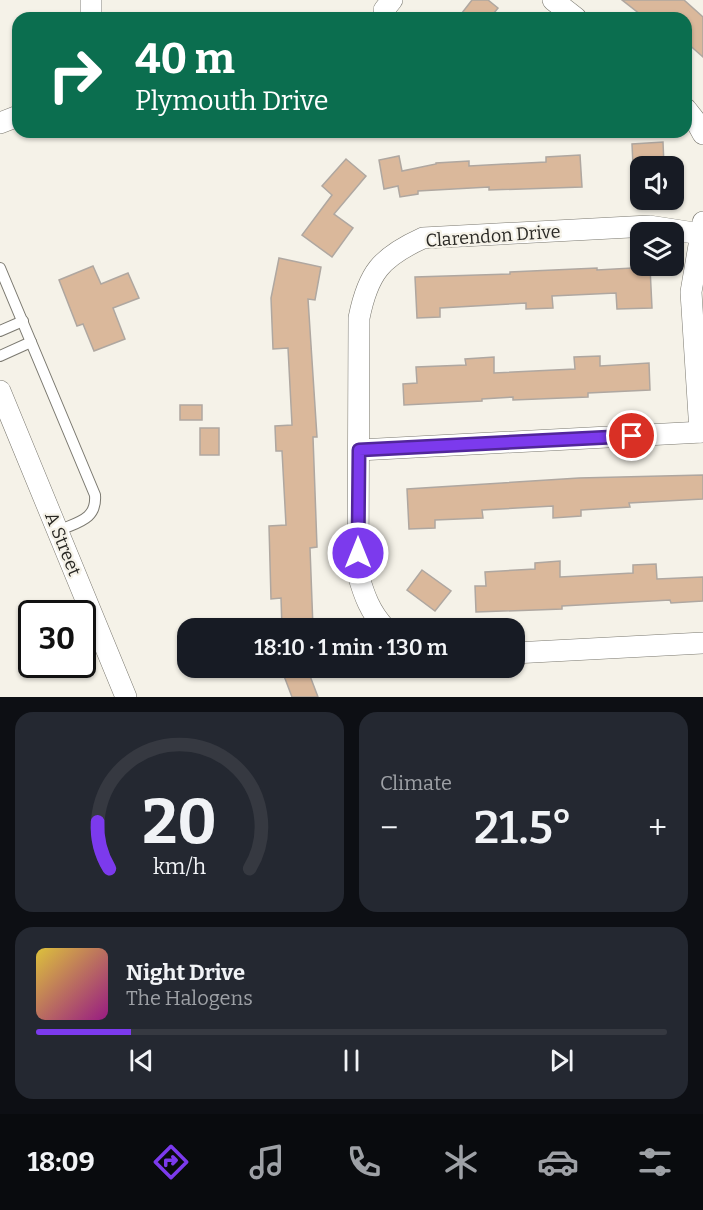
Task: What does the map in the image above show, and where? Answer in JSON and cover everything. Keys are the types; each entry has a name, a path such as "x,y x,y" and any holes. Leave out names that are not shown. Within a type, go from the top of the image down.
{"street":[{"path":"553,0 568,12"},
{"path":"692,116 703,134"},
{"name":"Clarendon Drive","path":"376,618 365,598 358,574 359,318 363,296 385,260 401,248 423,238 649,226 702,228"},
{"path":"359,450 702,432 691,292 702,228"},
{"name":"A Street","path":"0,391 126,697"},
{"path":"525,652 703,643"}],"lane":[{"path":"0,268 95,495 93,512 88,517 58,531"},
{"path":"0,331 23,321"},
{"path":"0,356 31,342"}],"building":[{"path":"472,0 488,0 498,8 495,12 463,12"},
{"path":"622,0 684,0 703,17 703,57 692,47 692,12 637,12"},
{"path":"663,142 664,156 633,156 632,144"},
{"path":"580,155 582,187 489,190 489,187 418,191 418,194 400,197 398,186 384,189 379,160 399,156 402,171 436,163 469,161 469,166 546,162 546,157"},
{"path":"346,159 366,176 334,214 353,228 332,257 302,235 332,195 322,186"},
{"path":"279,258 321,267 315,300 308,299 317,437 313,437 317,547 310,548 313,618 282,618 281,598 271,599 269,526 286,525 282,451 276,451 275,426 292,425 288,348 273,349 271,298"},
{"path":"93,266 101,284 128,273 139,298 113,308 125,339 94,351 83,324 77,326 59,280"},
{"path":"597,268 597,270 630,268 630,276 650,276 652,308 617,309 616,293 552,296 553,308 526,309 526,303 440,308 440,317 417,318 415,277"},
{"path":"600,356 600,366 649,363 650,390 588,393 588,397 513,400 513,397 404,405 403,384 417,383 416,367 466,365 465,359 494,357 494,373 575,369 574,357"},
{"path":"180,405 202,405 202,420 180,420"},
{"path":"200,428 219,428 219,455 200,455"},
{"path":"703,475 703,499 629,503 630,507 581,510 581,516 553,518 553,506 482,510 483,518 435,520 435,528 409,529 407,489 579,478"},
{"path":"560,561 560,577 633,573 633,565 656,564 657,579 703,577 703,601 671,603 670,600 562,606 562,609 476,612 475,586 486,586 485,572 535,569 535,563"},
{"path":"422,570 451,591 435,611 407,590"},
{"path":"285,678 311,678 318,697 292,697"}],"route":[{"path":"358,553 359,450 632,436"}]}
